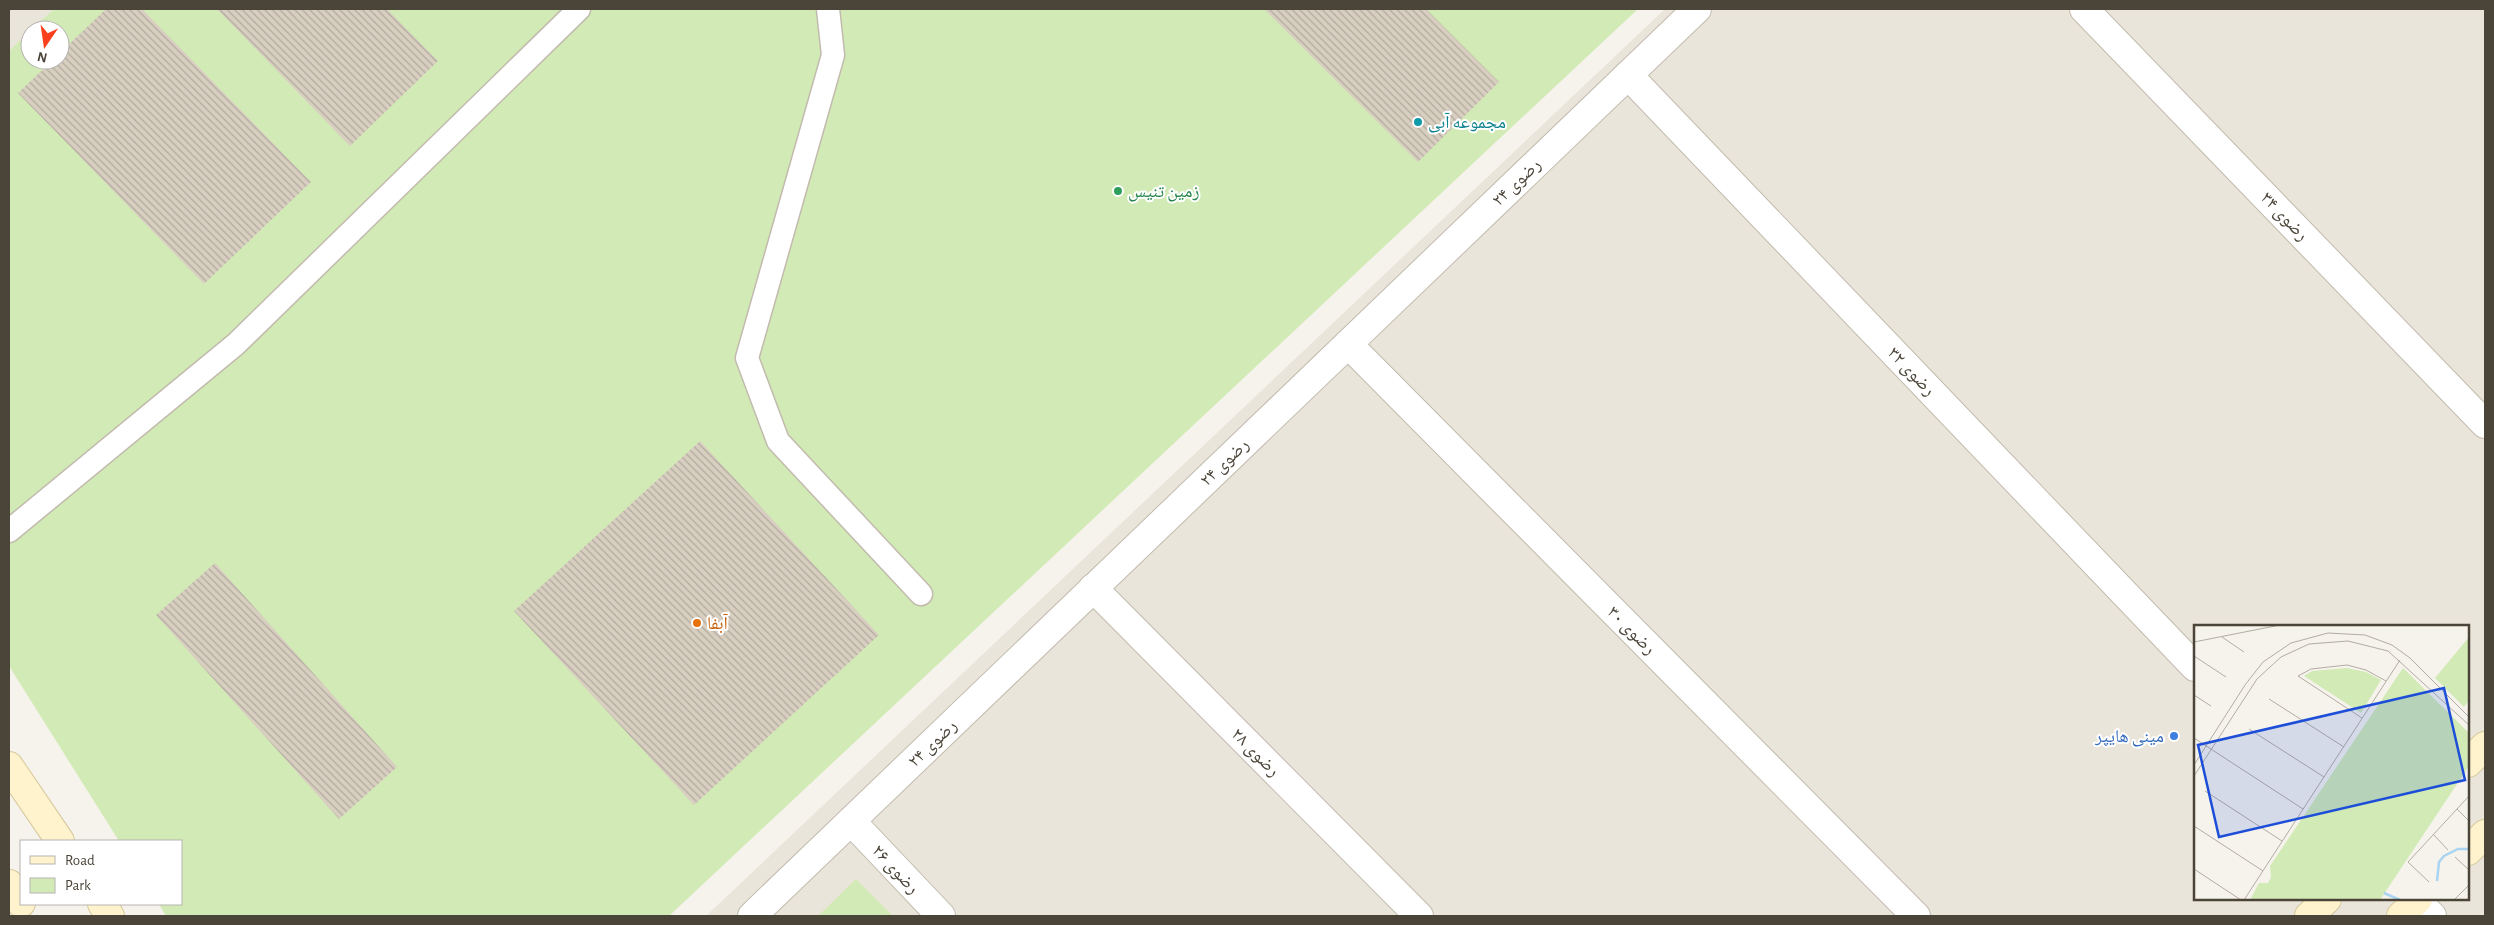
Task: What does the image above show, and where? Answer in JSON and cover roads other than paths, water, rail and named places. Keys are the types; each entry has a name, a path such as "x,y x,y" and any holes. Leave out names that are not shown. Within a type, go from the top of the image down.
{"street":[{"name":"رضوی ۲۴","path":"752,916 1697,9"},
{"name":"رضوی ۳۴","path":"2084,9 2485,424"},
{"name":"رضوی ۳۲","path":"1628,75 2194,665"},
{"name":"رضوی ۳۰","path":"1348,344 1916,916"},
{"name":"رضوی ۲۸","path":"1093,588 1419,916"},
{"path":"2469,762 2485,746"},
{"path":"9,766 59,840"},
{"name":"رضوی ۲۶","path":"851,821 941,916"},
{"path":"2469,850 2485,834"},
{"path":"9,884 20,900"},
{"path":"2309,916 2326,900"},
{"path":"23,905 30,916"},
{"path":"103,905 110,916"}],"lane":[{"path":"9,531 236,344 579,9"},
{"path":"828,9 834,55 747,358 778,441 921,594"}],"place":[{"name":"مجموعه آبی","path":"1418,122"},
{"name":"زمین تنیس","path":"1118,191"},
{"name":"آبفا","path":"697,623"},
{"name":"مینی هایپر","path":"2174,736"}]}
